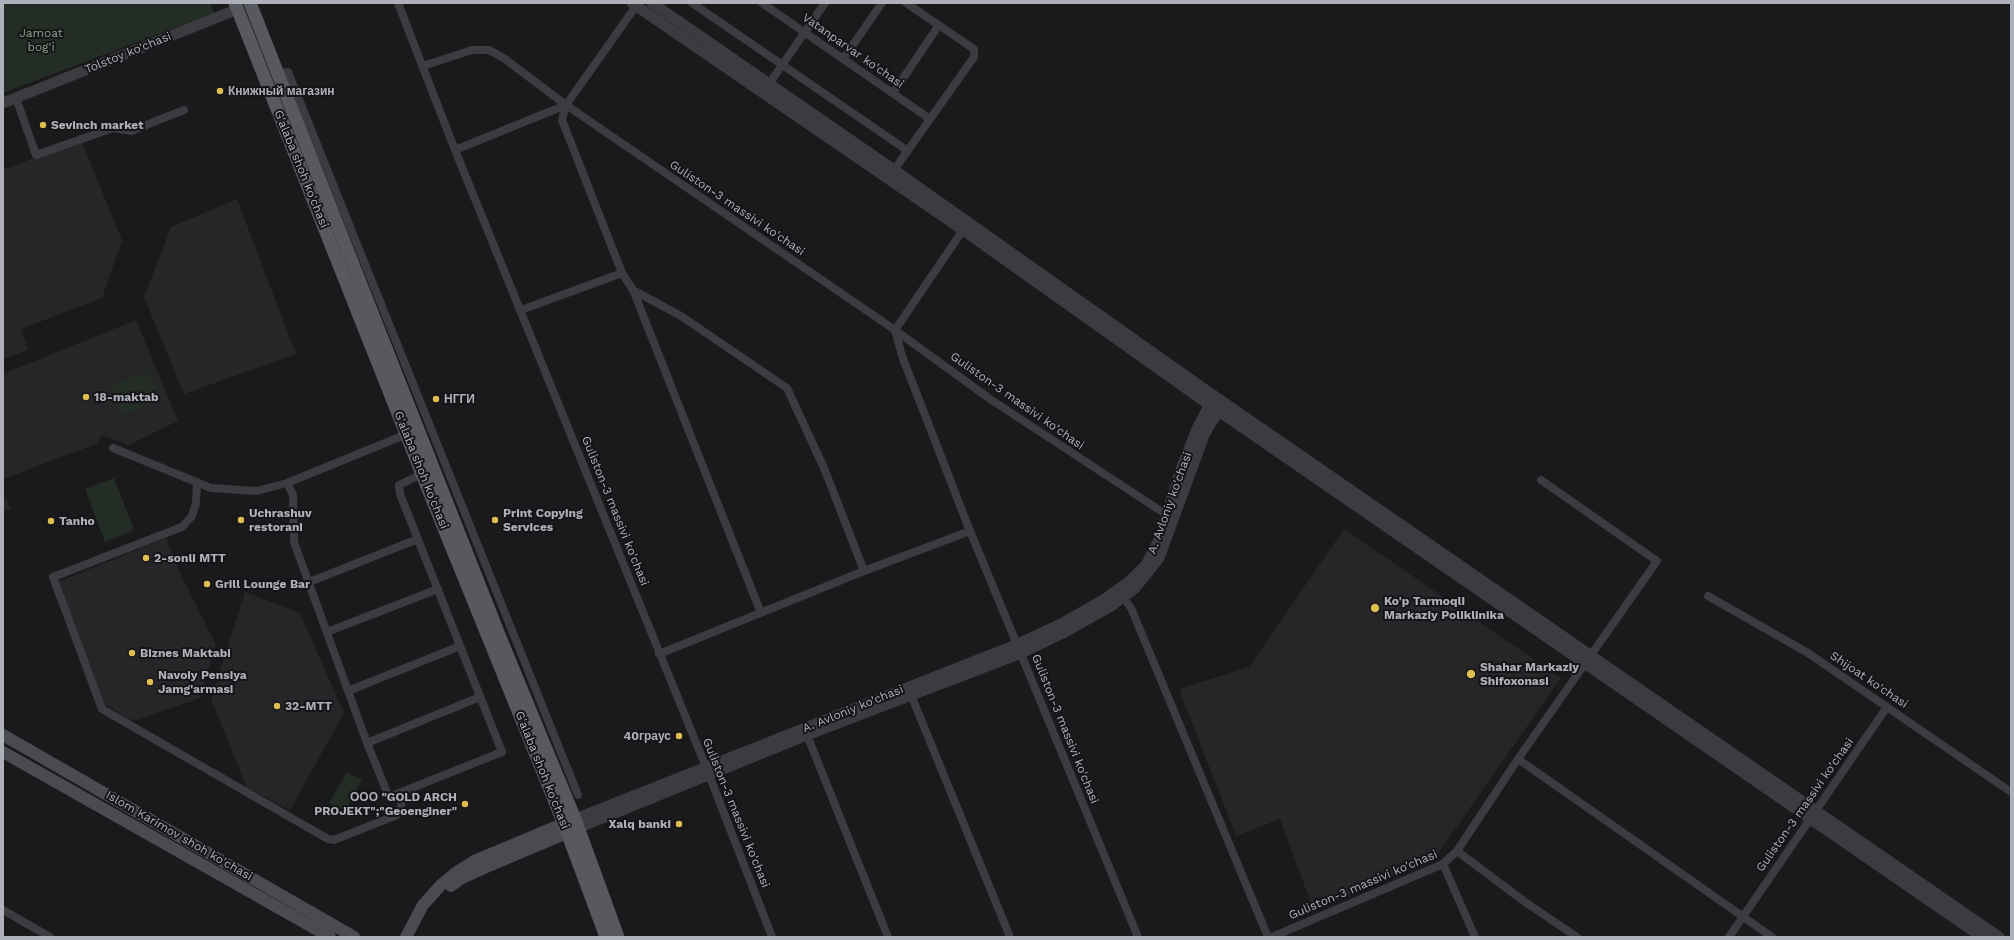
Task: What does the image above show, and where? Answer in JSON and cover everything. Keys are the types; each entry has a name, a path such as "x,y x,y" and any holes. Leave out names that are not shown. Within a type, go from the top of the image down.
{"main road":[{"name":"Tolstoy ko'chasi","path":"236,6 251,3"},
{"name":"G'alaba shoh ko'chasi","path":"251,3 278,74 418,413 499,635 553,751 571,826 606,937"},
{"name":"G'alaba shoh ko'chasi","path":"236,6 422,474 618,937"},
{"name":"Islom Karimov shoh ko'chasi","path":"3,735 354,937"},
{"name":"Islom Karimov shoh ko'chasi","path":"3,752 330,937"},
{"name":"A. Avloniy ko'chasi","path":"406,937 424,904 441,885 454,874 474,861 571,826"},
{"name":"A. Avloniy ko'chasi","path":"414,937 432,907 451,886 462,878 571,826"}],"street":[{"name":"Guliston-3 massivi ko'chasi","path":"398,3 455,150 707,771 772,937"},
{"path":"652,3 962,230 1588,659 1813,815 1982,937"},
{"path":"692,3 908,151"},
{"name":"Vatanparvar ko'chasi","path":"762,3 774,6 804,32 930,119"},
{"path":"765,86 825,3"},
{"path":"843,59 882,3"},
{"path":"894,170 974,57 974,49 906,3"},
{"path":"761,612 632,290 622,273 562,120 566,105 634,4 765,86 894,170 1211,400"},
{"name":"Tolstoy ko'chasi","path":"3,102 16,98 236,6"},
{"path":"893,93 939,25"},
{"name":"Guliston-3 massivi ko'chasi","path":"423,66 472,50 489,50 505,59 566,105 895,330 1022,421 1167,515"},
{"path":"16,98 36,155 113,128 130,130 184,110"},
{"path":"455,150 566,105"},
{"path":"895,330 962,230"},
{"path":"521,310 622,273"},
{"path":"632,290 681,316 787,388 824,468 864,571"},
{"name":"Guliston-3 massivi ko'chasi","path":"895,330 902,356 970,531 1138,937"},
{"name":"A. Avloniy ko'chasi","path":"707,771 911,695 1019,648 1105,599 1130,581 1146,565 1158,542 1182,466 1211,400"},
{"name":"A. Avloniy ko'chasi","path":"571,826 1019,648 1065,632 1123,597 1135,588 1159,558 1199,448 1212,421 1222,407"},
{"path":"113,448 211,488 257,491 287,483 407,434"},
{"path":"287,483 293,495 294,542 367,743 389,797 502,752 400,494 400,485 422,474"},
{"name":"Guliston-3 massivi ko'chasi","path":"1272,937 1443,864 1457,851 1518,759 1657,561 1541,480"},
{"path":"197,482 196,503 192,516 182,527 53,577 102,709 328,839 334,840 397,815 400,810 404,792"},
{"path":"659,654 864,571 970,531"},
{"path":"309,582 418,539"},
{"path":"327,632 438,589"},
{"name":"Shijoat ko'chasi","path":"1708,596 1808,653 2011,792"},
{"path":"1123,597 1131,608 1268,937"},
{"path":"348,690 460,646"},
{"path":"911,695 1010,937"},
{"path":"367,743 480,697"},
{"name":"Guliston-3 massivi ko'chasi","path":"1729,937 1887,707"},
{"path":"807,735 888,937"},
{"path":"553,751 578,795"},
{"path":"1518,759 1772,937"},
{"path":"1813,815 1999,937"},
{"path":"1457,851 1525,902 1577,937"},
{"path":"1443,864 1475,937"},
{"path":"3,910 50,937"}],"shaded area":[{"path":"81,140 122,240 102,298 21,329 28,350 3,359 3,170"},
{"path":"237,199 296,354 184,394 144,297 171,227"},
{"name":"18-maktab","path":"136,320 178,421 129,445 102,435 96,444 3,479 3,374"},
{"path":"7,499 11,509 3,512 3,500"},
{"path":"1344,529 1561,678 1437,855 1314,911 1280,819 1236,836 1180,692 1182,688 1249,667"},
{"path":"166,538 182,577 216,645 200,698 137,720 127,719 104,703 58,582"},
{"name":"32-MTT","path":"245,592 300,613 344,713 290,810 247,788 211,699"}],"green space":[{"name":"Jamoat bog'i","path":"3,3 210,3 214,13 3,93"},
{"path":"148,371 160,400 123,415 111,386"},
{"path":"114,478 134,530 105,542 85,489"},
{"path":"347,772 362,780 345,811 329,803"}],"place":[{"name":"Книжный магазин","path":"220,91"},
{"name":"Sevinch market","path":"43,125"},
{"name":"18-maktab","path":"86,397"},
{"name":"НГГИ","path":"436,399"},
{"name":"Uchrashuv restorani","path":"241,520"},
{"name":"Print Copying Services","path":"495,520"},
{"name":"Tanho","path":"51,521"},
{"name":"2-sonli MTT","path":"146,558"},
{"name":"Grill Lounge Bar","path":"207,584"},
{"name":"Ko'p Tarmoqli Markaziy Poliklinika","path":"1375,608"},
{"name":"Biznes Maktabi","path":"132,653"},
{"name":"Shahar Markaziy Shifoxonasi","path":"1471,674"},
{"name":"Navoiy Pensiya Jamg'armasi","path":"150,682"},
{"name":"32-MTT","path":"277,706"},
{"name":"40граус","path":"679,736"},
{"name":"ООО \"GOLD ARCH PROJEKT\";\"Geoenginer\"","path":"465,804"},
{"name":"Xalq banki","path":"679,824"}]}
